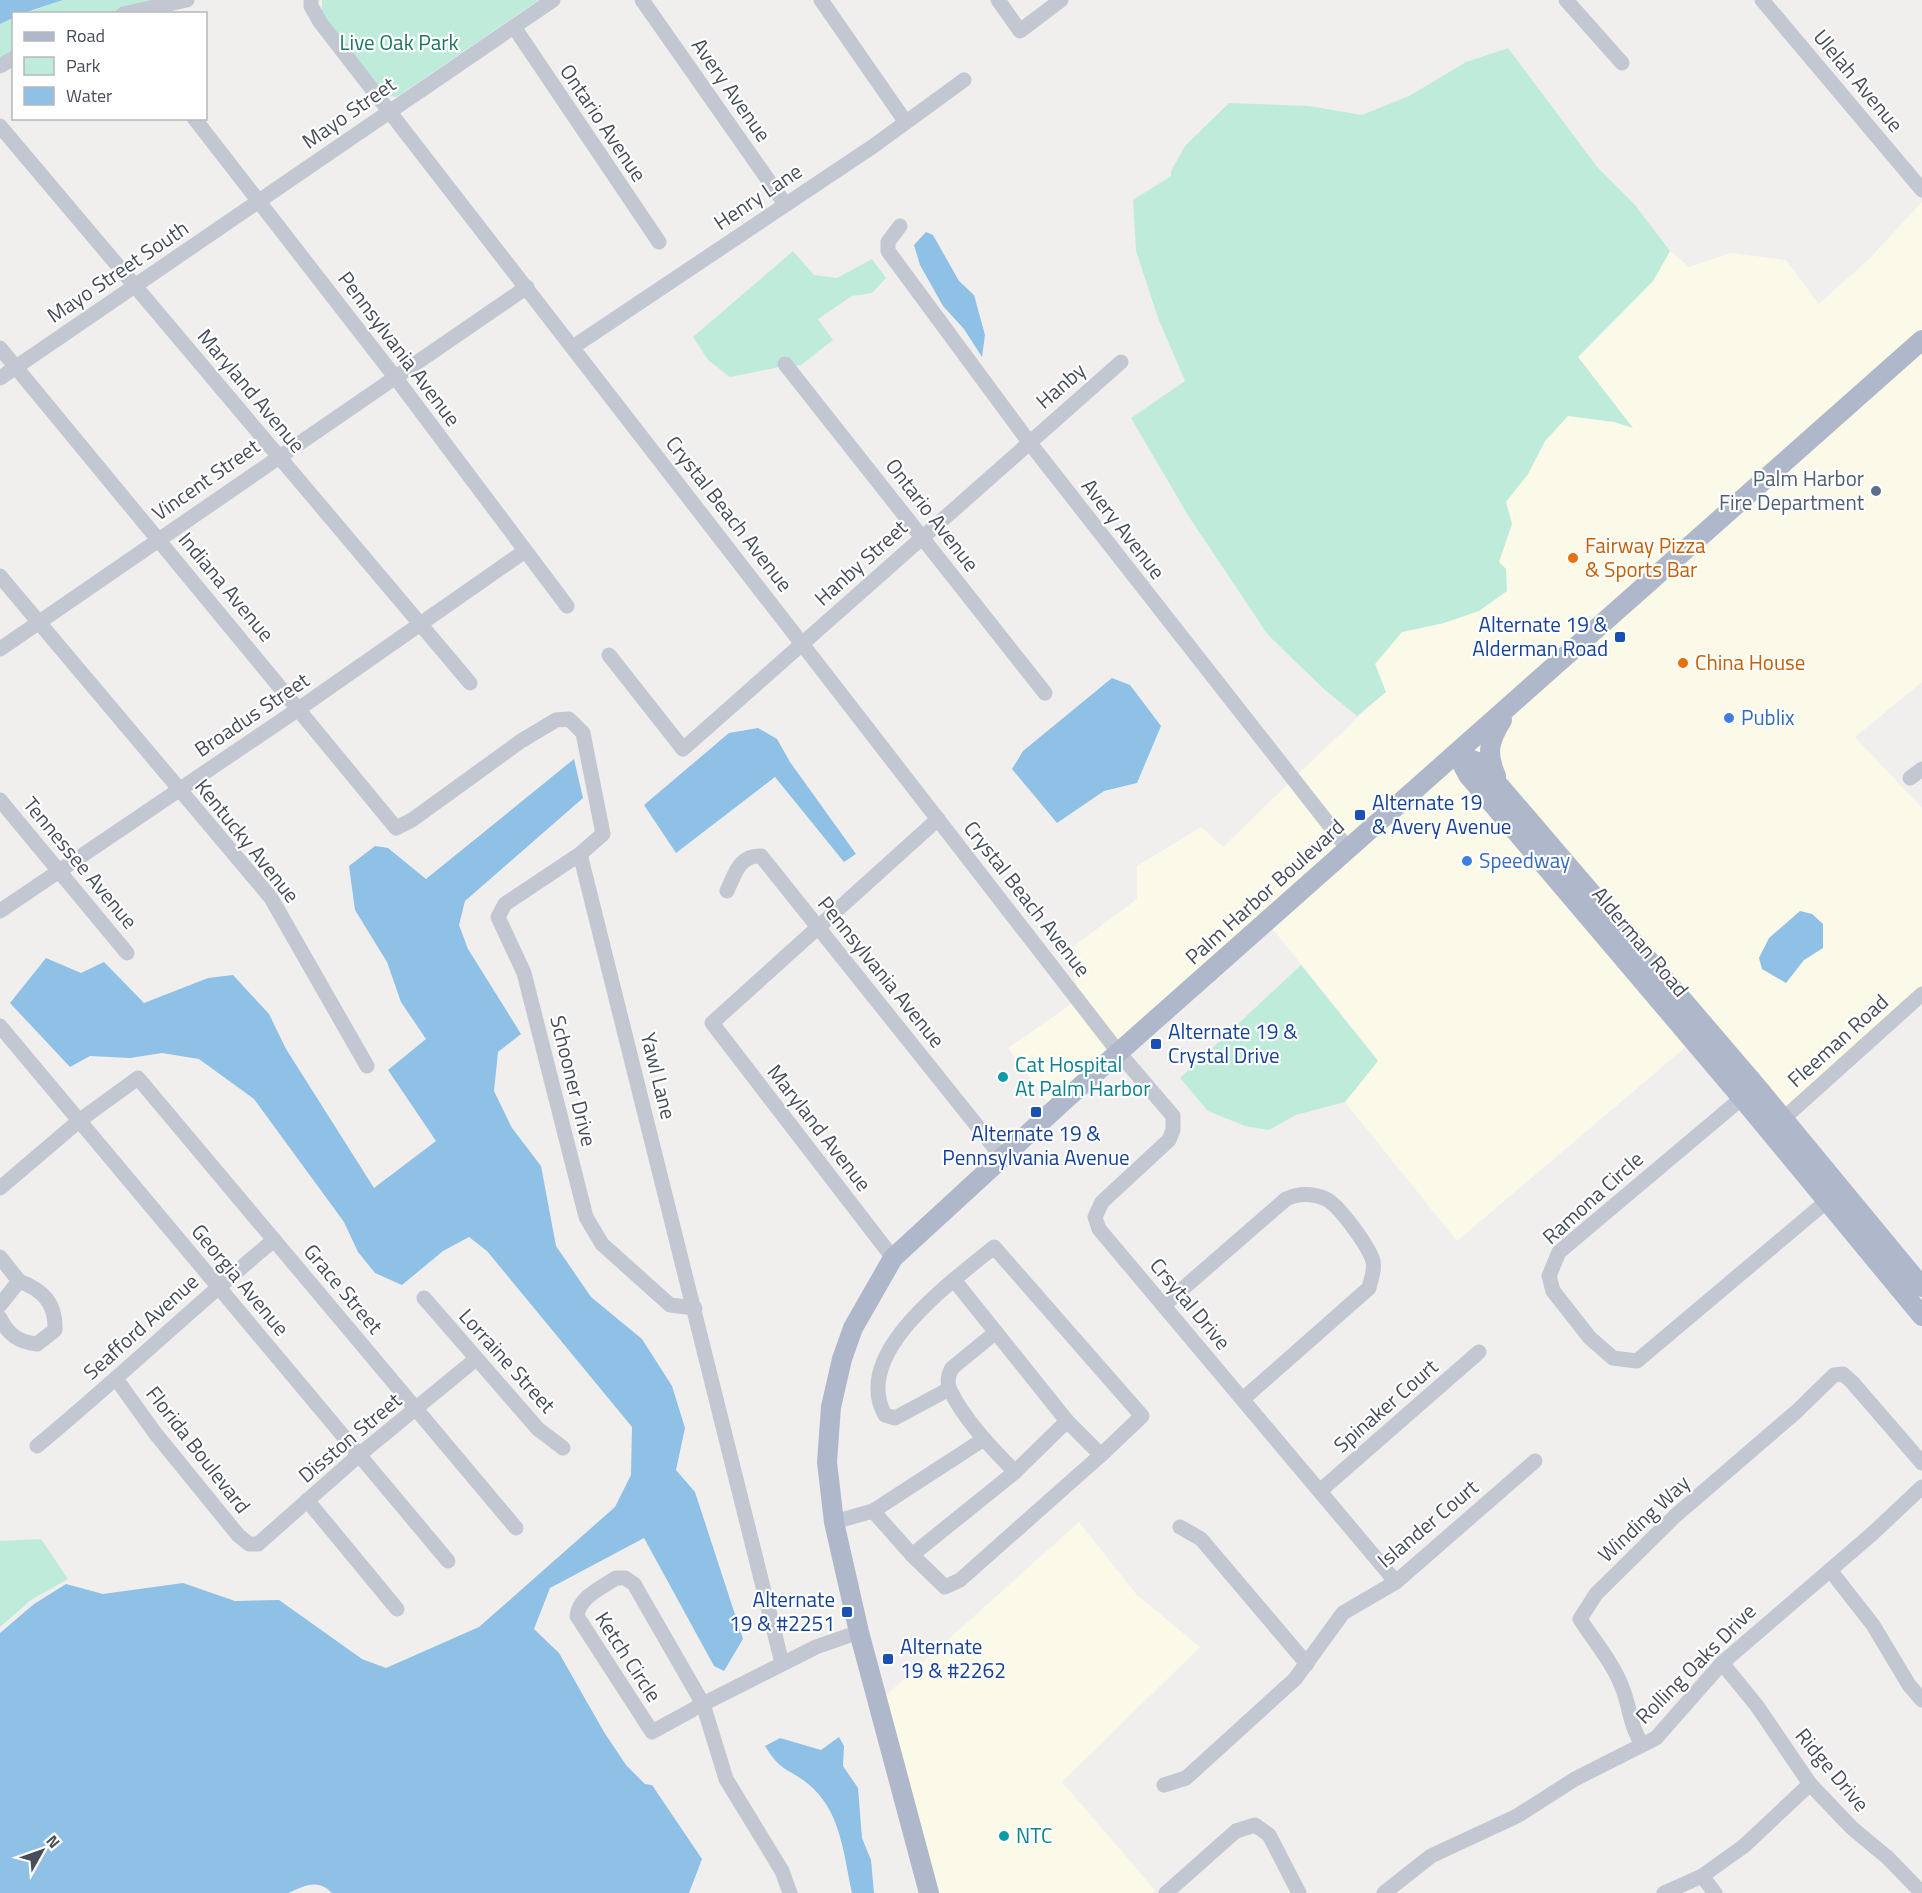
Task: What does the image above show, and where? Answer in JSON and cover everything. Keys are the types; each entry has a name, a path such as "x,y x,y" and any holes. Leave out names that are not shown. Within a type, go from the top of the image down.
{"main road":[{"name":"Palm Harbor Boulevard","path":"859,1632 834,1522 826,1462 827,1431 836,1378 853,1328 892,1258 1002,1157 1349,850 1406,796 1457,754 1922,339"},
{"path":"1500,787 1489,760 1488,751 1491,739 1512,704"},
{"name":"Alderman Road","path":"1457,754 1480,763 1783,1119 1922,1287"},
{"name":"Alderman Road","path":"1457,754 1468,775 1742,1098 1922,1316"},
{"path":"859,1632 929,1893"}],"street":[{"path":"132,12 187,0"},
{"name":"Crystal Beach Avenue","path":"311,0 310,6 318,19 1119,1053"},
{"name":"Mayo Street","path":"259,201 553,0"},
{"name":"Avery Avenue","path":"642,0 784,204"},
{"path":"821,0 904,121"},
{"path":"998,0 1020,31 1061,0"},
{"path":"1566,0 1622,63"},
{"name":"Ulelah Avenue","path":"1762,0 1922,190"},
{"name":"Ontario Avenue","path":"514,27 659,242"},
{"name":"Henry Lane","path":"573,347 872,147 904,121 964,80"},
{"name":"Pennsylvania Avenue","path":"196,120 395,377 567,606"},
{"name":"Maryland Avenue","path":"0,126 470,683"},
{"name":"Mayo Street South","path":"0,378 259,201"},
{"name":"Avery Avenue","path":"900,226 888,242 888,251 1029,442 1349,850"},
{"name":"Vincent Street","path":"0,649 278,455 527,287"},
{"name":"Indiana Avenue","path":"0,348 300,708 394,826 399,829 549,724 556,720 569,719 583,733 603,834 580,854"},
{"name":"Hanby","path":"1029,442 1121,362"},
{"name":"Ontario Avenue","path":"785,364 1046,693"},
{"name":"Hanby Street","path":"803,644 1029,442"},
{"name":"Broadus Street","path":"0,912 300,708 525,551"},
{"name":"Kentucky Avenue","path":"0,576 271,898 368,1065"},
{"path":"609,655 683,749 803,644"},
{"name":"Tennessee Avenue","path":"0,800 127,953"},
{"path":"818,926 938,819"},
{"name":"Schooner Drive","path":"580,854 504,904 498,917 524,972 586,1217 592,1231 619,1261 670,1305 695,1308"},
{"name":"Yawl Lane","path":"580,854 782,1663"},
{"name":"Pennsylvania Avenue","path":"727,891 740,862 752,855 761,856 1002,1157"},
{"name":"Maryland Avenue","path":"818,926 712,1023 892,1258"},
{"name":"Fleeman Road","path":"1783,1119 1922,994"},
{"name":"Georgia Avenue","path":"0,1026 447,1561"},
{"name":"Crsytal Drive","path":"1119,1053 1173,1116 1173,1130 1169,1140 1102,1202 1095,1216 1099,1229 1321,1490 1396,1582"},
{"name":"Grace Street","path":"80,1120 138,1078 516,1528"},
{"name":"Ramona Circle","path":"1742,1098 1559,1251 1551,1264 1549,1276 1553,1291 1590,1338 1613,1358 1637,1362 1827,1201"},
{"path":"0,1188 80,1120"},
{"path":"1164,1305 1286,1199 1296,1195 1305,1194 1328,1200 1359,1236 1369,1250 1373,1262 1374,1275 1369,1288 1243,1400"},
{"name":"Seafford Avenue","path":"37,1446 117,1380 218,1286 274,1240"},
{"path":"873,1510 912,1555 945,1587 960,1580 1142,1416 994,1247 911,1320 885,1356 876,1387 880,1406 885,1415 895,1418 949,1389"},
{"path":"0,1257 19,1281 40,1290 52,1305 55,1330 37,1344 21,1342 4,1328 0,1318"},
{"path":"954,1280 1067,1421 1101,1455"},
{"path":"0,1305 19,1281"},
{"name":"Lorraine Street","path":"424,1298 538,1429 563,1448"},
{"path":"996,1332 952,1368 948,1376 949,1389 984,1439 1015,1472"},
{"name":"Spinaker Court","path":"1321,1490 1479,1353"},
{"name":"Disston Street","path":"249,1544 258,1544 359,1455 477,1359"},
{"name":"Winding Way","path":"1642,1744 1635,1734 1623,1688 1580,1619 1596,1594 1659,1531 1796,1412 1834,1375 1843,1374 1852,1382 1922,1462"},
{"name":"Florida Boulevard","path":"117,1380 155,1433 238,1535 249,1544"},
{"path":"912,1555 1015,1472 1067,1421"},
{"path":"834,1522 873,1510 984,1439"},
{"name":"Islander Court","path":"1164,1785 1185,1778 1295,1679 1307,1664 1323,1636 1343,1612 1396,1582 1535,1461"},
{"name":"Rolling Oaks Drive","path":"1384,1893 1431,1856 1517,1816 1575,1779 1656,1738 1722,1664 1922,1487"},
{"path":"307,1500 397,1609"},
{"path":"1180,1527 1201,1539 1307,1664"},
{"path":"1830,1570 1873,1625 1909,1685 1922,1700"},
{"name":"Ketch Circle","path":"703,1704 634,1584 625,1578 616,1578 584,1600 578,1608 579,1622 652,1732 782,1663 816,1647 859,1632"},
{"name":"Ridge Drive","path":"1722,1664 1756,1706 1810,1784 1852,1828 1888,1858 1922,1893"},
{"path":"703,1704 726,1779 782,1871 790,1893"},
{"path":"1664,1893 1702,1876 1758,1834 1810,1784"},
{"path":"1166,1893 1236,1830 1255,1825 1269,1835 1299,1893"},
{"path":"1702,1876 1715,1893"}],"shaded area":[{"path":"1922,202 1922,332 1350,841 1298,774 1385,692 1375,664 1402,632 1444,623 1498,562 1512,524 1506,502 1528,474 1545,441 1568,416 1614,422 1632,428 1578,357 1653,281 1670,251 1689,267 1731,253 1786,260 1819,304 1870,258"},
{"path":"1922,347 1922,682 1855,737 1922,808 1922,987 1784,1111 1468,752","holes":["1801,911 1812,914 1823,924 1823,948 1804,960 1769,938"]},
{"path":"1455,763 1688,1045 1457,1241 1345,1102 1378,1060 1272,928"},
{"path":"1289,783 1341,850 1120,1045 1079,992 1066,952 1137,899 1137,866 1201,827 1223,847"},
{"path":"1073,1003 1111,1053 1051,1106 1008,1048"},
{"path":"1079,1522 1137,1595 1200,1647 1062,1782 1155,1890 1152,1893 936,1893 883,1698"}],"green space":[{"path":"63,0 162,0 113,12 30,12"},
{"name":"Live Oak Park","path":"322,0 539,0 397,97 386,96 322,13"},
{"path":"12,18 12,54 0,61 0,24"},
{"path":"1508,48 1598,168 1635,205 1670,251 1653,281 1578,357 1633,428 1614,422 1568,416 1545,441 1528,474 1506,502 1512,524 1499,562 1506,569 1507,591 1479,611 1444,623 1402,632 1375,664 1386,692 1357,716 1325,690 1268,635 1189,517 1131,418 1185,381 1158,318 1136,251 1133,200 1171,176 1171,171 1185,146 1229,103 1309,106 1362,115 1409,96 1466,62"},
{"path":"793,251 814,275 837,278 872,259 886,278 872,293 852,296 818,319 833,340 801,365 794,366 787,356 777,364 780,367 730,377 708,360 693,337"},
{"path":"1301,965 1378,1061 1345,1102 1296,1115 1269,1130 1245,1126 1208,1111 1180,1078"},
{"path":"41,1539 68,1579 31,1600 0,1627 0,1541"}],"water":[{"path":"0,0 63,0 27,12 12,12 12,18 0,24"},
{"path":"926,232 933,235 959,281 974,295 985,335 982,357 964,329 943,306 920,265 914,245"},
{"path":"1112,678 1130,685 1161,726 1137,783 1104,791 1057,823 1012,769 1023,751"},
{"path":"758,728 777,739 790,762 856,854 844,862 775,777 676,853 644,805 729,733"},
{"path":"574,759 583,798 465,901 459,925 468,949 521,1034 498,1052 494,1091 512,1128 541,1166 556,1246 591,1297 642,1339 672,1386 685,1428 676,1470 695,1492 743,1639 724,1671 714,1666 644,1538 550,1588 534,1629 559,1653 604,1732 626,1765 645,1784 652,1785 702,1859 689,1893 332,1893 321,1886 311,1885 288,1893 0,1893 0,1633 34,1604 66,1584 103,1594 183,1583 235,1601 279,1600 362,1659 386,1668 479,1627 615,1507 631,1475 632,1427 487,1251 469,1237 443,1251 402,1285 375,1273 358,1252 344,1222 254,1099 199,1059 162,1053 130,1058 90,1056 70,1067 10,1003 46,958 81,973 104,962 144,1003 208,978 233,975 269,1014 286,1049 374,1188 436,1141 388,1070 426,1039 401,1002 387,962 355,910 349,866 375,846 388,848 426,879"},
{"path":"1800,911 1812,914 1823,924 1823,948 1804,960 1786,983 1762,969 1759,958 1769,938"},
{"path":"839,1737 844,1746 843,1766 858,1788 862,1838 871,1860 874,1893 852,1893 839,1833 827,1806 807,1783 780,1765 765,1746 780,1738 821,1750"}],"place":[{"name":"Palm Harbor Fire Department","path":"1876,491"},
{"name":"Fairway Pizza & Sports Bar","path":"1573,558"},
{"name":"Alternate 19 & Alderman Road","path":"1620,637"},
{"name":"China House","path":"1683,663"},
{"name":"Publix","path":"1729,718"},
{"name":"Alternate 19 & Avery Avenue","path":"1360,815"},
{"name":"Speedway","path":"1467,861"},
{"name":"Alternate 19 & Crystal Drive","path":"1156,1044"},
{"name":"Cat Hospital At Palm Harbor","path":"1003,1077"},
{"name":"Alternate 19 & Pennsylvania Avenue","path":"1036,1112"},
{"name":"Alternate 19 & #2251","path":"847,1612"},
{"name":"Alternate 19 & #2262","path":"888,1659"},
{"name":"NTC","path":"1004,1836"}]}
